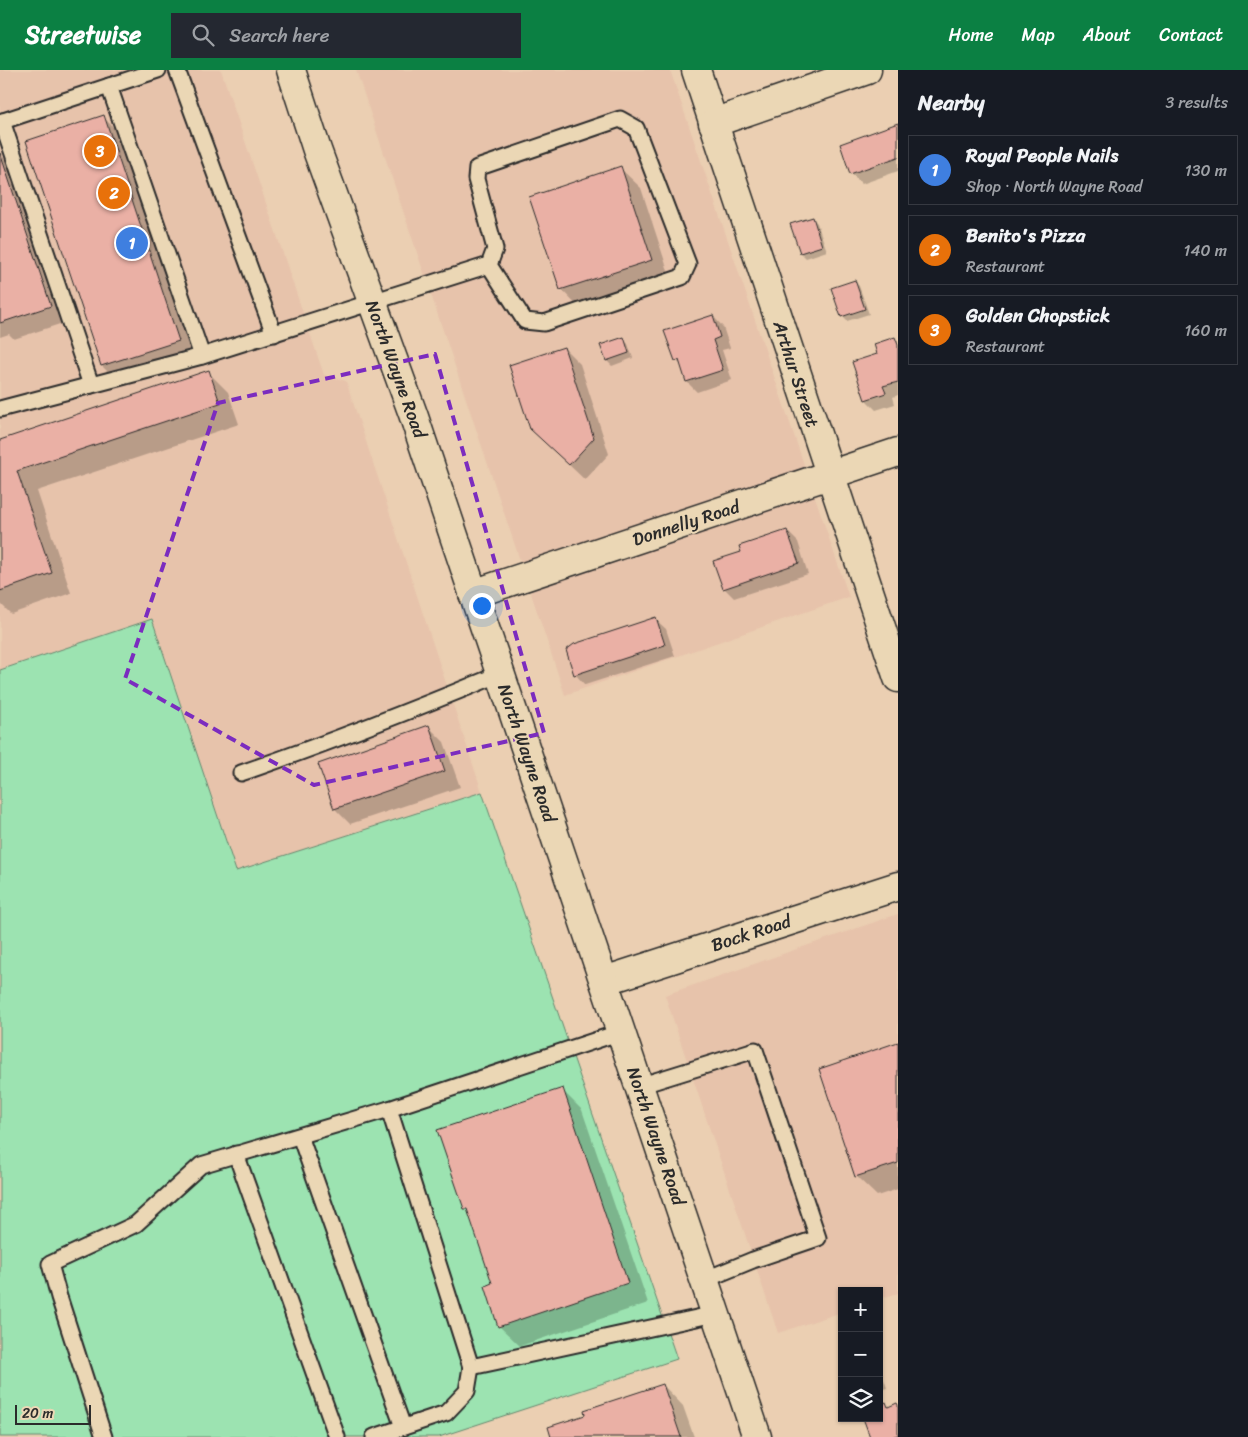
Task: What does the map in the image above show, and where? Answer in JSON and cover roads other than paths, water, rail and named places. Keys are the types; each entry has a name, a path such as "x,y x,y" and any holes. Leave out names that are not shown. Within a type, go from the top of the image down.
{"street":[{"name":"North Wayne Road","path":"291,70 317,150 413,414 756,1437"},
{"name":"Arthur Street","path":"696,70 898,678"},
{"path":"713,123 867,70"},
{"name":"Donnelly Road","path":"473,594 898,452"},
{"name":"Bock Road","path":"604,981 898,886"}],"lane":[{"path":"91,385 1,121 158,70"},
{"path":"177,70 274,334"},
{"path":"109,86 202,356"},
{"path":"0,409 202,356 488,265 495,249 476,179 477,168 620,119 636,128 688,264 682,277 544,323 525,321 488,265"},
{"path":"242,773 399,716 500,674"},
{"path":"104,1437 50,1264 136,1224 201,1165 389,1109 621,1032"},
{"path":"639,1086 754,1050 818,1238 753,1260 704,1280"},
{"path":"374,1437 446,1413 467,1391 472,1367 389,1109"},
{"path":"300,1136 403,1427"},
{"path":"236,1154 337,1437"},
{"path":"472,1367 715,1314"}],"place":[{"name":"Golden Chopstick","path":"100,151"},
{"name":"Benito's Pizza","path":"114,193"},
{"name":"Royal People Nails","path":"132,243"}]}
